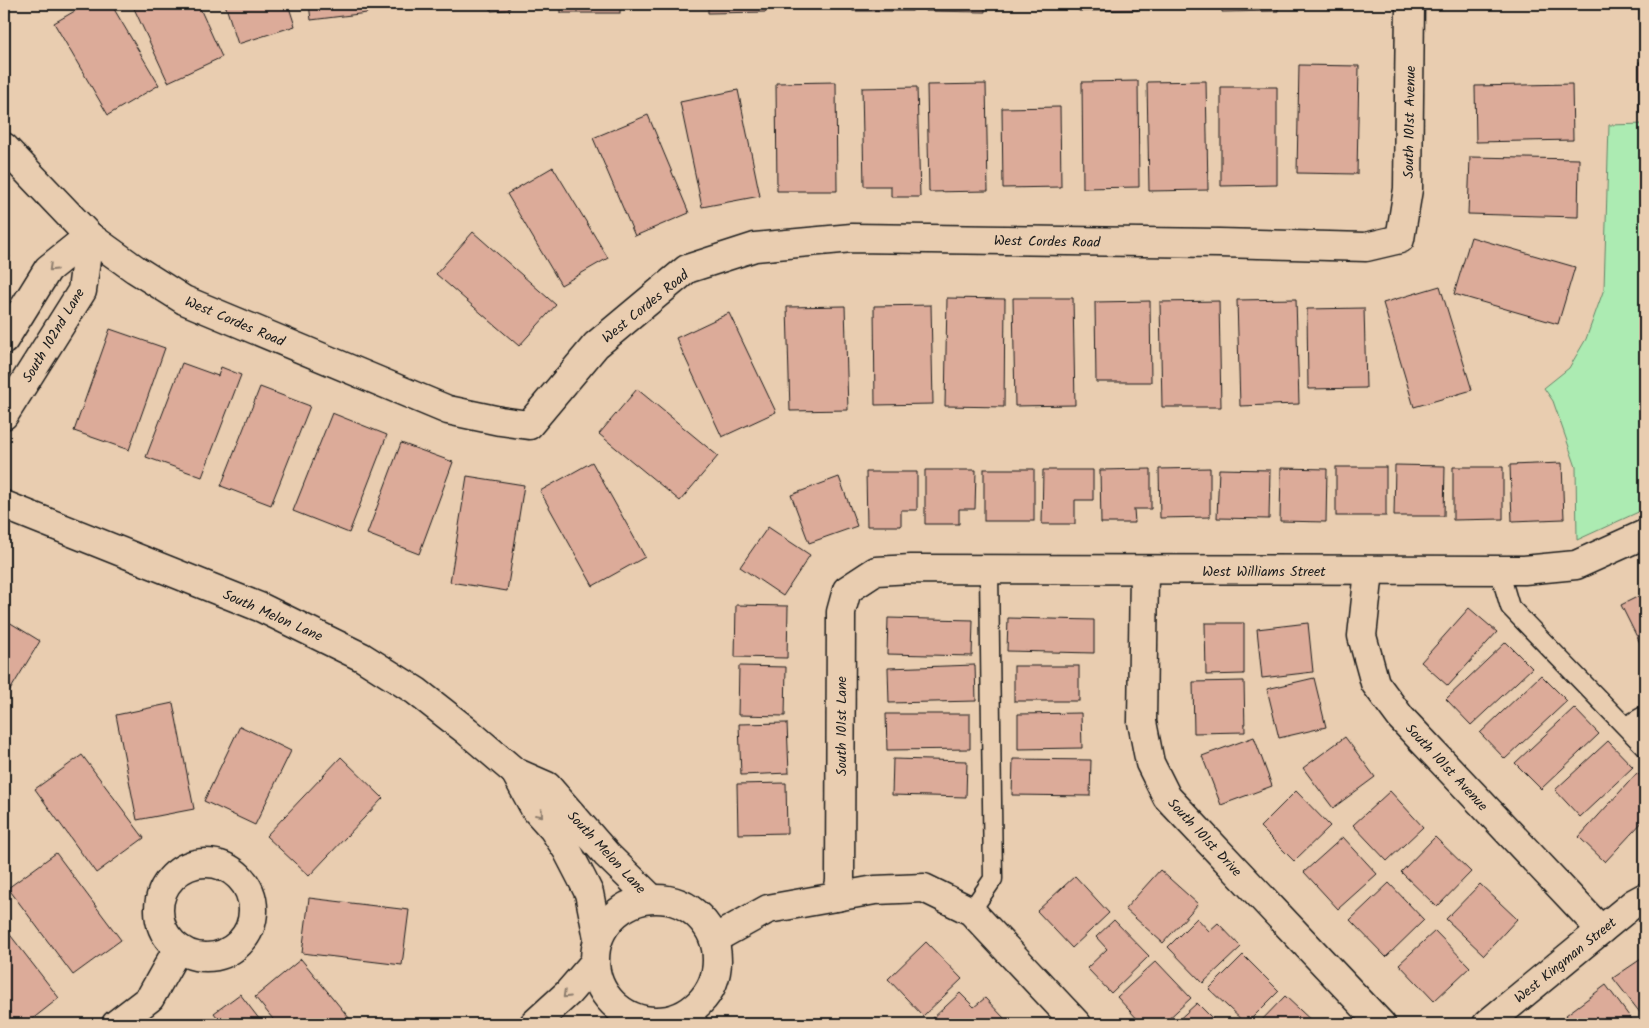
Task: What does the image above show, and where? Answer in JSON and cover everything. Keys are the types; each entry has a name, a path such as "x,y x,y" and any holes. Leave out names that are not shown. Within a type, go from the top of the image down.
{"street":[{"name":"South 101st Avenue","path":"1400,240 1408,189 1410,4"},
{"name":"West Cordes Road","path":"4,147 89,236 135,269 184,300 448,410 529,425 596,345 687,269 755,248 852,238 1219,243 1366,248 1400,240"},
{"path":"4,340 48,269 89,236"},
{"name":"South 102nd Lane","path":"4,415 82,291 89,236"},
{"name":"South Melon Lane","path":"4,505 262,608 362,656 416,691 516,772 547,786 607,855 651,898"},
{"name":"West Williams Street","path":"876,571 911,569 1144,571 1524,570 1576,565 1645,534"},
{"name":"South 101st Lane","path":"837,897 840,881 841,612 847,590 876,571"},
{"name":"South 101st Drive","path":"1144,571 1142,722 1150,763 1167,797 1381,1024"},
{"name":"South 101st Avenue","path":"1369,571 1362,636 1375,683 1401,718 1601,930"},
{"name":"South Melon Lane","path":"516,772 535,808 554,829 567,850 589,893 596,950"},
{"path":"714,939 768,909 876,890 924,888 971,912 1076,1024"},
{"name":"West Kingman Street","path":"1487,1024 1634,903 1645,897"},
{"path":"534,1024 568,993 596,950 607,923 619,910 634,902 651,898 671,900 690,908 705,922 714,939 718,958 716,977 697,1016 648,1023 622,1011 608,998 598,981 596,950"},
{"path":"116,1024 150,998 178,948"}],"lane":[{"path":"971,912 993,879 989,570"},
{"path":"1498,570 1510,607 1645,747"},
{"path":"1626,726 1645,715"}],"green space":[{"path":"1645,124 1645,509 1577,540 1576,467 1553,401 1544,388 1569,368 1586,339 1604,289 1609,125"}],"building":[{"path":"87,4 111,4 159,85 108,115 54,23"},
{"path":"132,4 198,4 222,57 168,82"},
{"path":"225,4 288,4 295,26 238,44"},
{"path":"309,4 366,4 367,13 311,20"},
{"path":"491,4 509,4 509,10 491,11"},
{"path":"561,4 620,4 620,13 561,13"},
{"path":"708,4 766,4 766,12 708,13"},
{"path":"780,4 838,4 780,5"},
{"path":"853,4 912,4 912,11 853,11"},
{"path":"927,4 985,4 985,12 926,11"},
{"path":"1078,4 1137,4 1138,10 1079,11"},
{"path":"1222,4 1278,4 1278,11 1222,12"},
{"path":"1639,4 1645,4 1645,53 1640,53"},
{"path":"1639,62 1645,62 1645,111 1639,111"},
{"path":"1299,65 1359,66 1357,174 1297,173"},
{"path":"1138,81 1139,187 1083,188 1082,82"},
{"path":"1206,81 1208,190 1149,191 1147,82"},
{"path":"836,82 837,191 777,191 776,83"},
{"path":"986,84 988,191 929,192 927,85"},
{"path":"1572,84 1573,140 1476,142 1475,86"},
{"path":"917,87 920,197 891,197 891,186 864,186 862,88"},
{"path":"1221,87 1277,87 1277,185 1221,186"},
{"path":"738,90 760,196 702,207 680,102"},
{"path":"1060,107 1061,187 1003,188 1002,108"},
{"path":"648,115 689,213 635,236 593,138"},
{"path":"1470,157 1579,159 1578,217 1468,214"},
{"path":"553,167 608,258 561,285 507,194"},
{"path":"473,232 556,305 519,346 436,274"},
{"path":"1471,237 1575,267 1558,324 1454,294"},
{"path":"4,248 10,257 4,261"},
{"path":"1440,286 1472,390 1414,407 1383,303"},
{"path":"947,298 1005,299 1004,407 945,406"},
{"path":"1013,298 1073,298 1075,405 1015,406"},
{"path":"1296,299 1299,404 1240,406 1237,300"},
{"path":"1150,301 1151,382 1096,382 1095,302"},
{"path":"1219,301 1221,407 1162,407 1160,302"},
{"path":"931,305 933,404 875,405 874,306"},
{"path":"845,306 848,410 790,411 787,307"},
{"path":"1364,308 1366,388 1308,389 1307,309"},
{"path":"729,313 776,412 722,437 676,338"},
{"path":"110,329 165,348 129,450 74,431"},
{"path":"182,363 218,376 221,367 241,375 202,477 146,457"},
{"path":"260,387 310,406 271,505 221,486"},
{"path":"637,389 718,456 680,501 599,434"},
{"path":"332,413 387,435 349,533 293,511"},
{"path":"401,443 453,462 419,554 367,534"},
{"path":"592,462 645,557 593,586 540,491"},
{"path":"1562,463 1564,519 1512,521 1510,465"},
{"path":"1395,465 1445,466 1444,516 1394,516"},
{"path":"1336,467 1386,467 1386,516 1336,516"},
{"path":"1453,467 1503,467 1503,519 1453,520"},
{"path":"1210,468 1210,517 1160,518 1159,469"},
{"path":"1281,468 1327,469 1326,522 1280,521"},
{"path":"984,469 1034,469 1034,521 984,521"},
{"path":"1151,469 1151,509 1134,509 1135,523 1101,523 1100,470"},
{"path":"1219,469 1270,470 1269,519 1217,518"},
{"path":"925,470 976,470 975,509 959,509 959,524 925,524"},
{"path":"1043,470 1093,470 1093,500 1075,500 1075,524 1042,524"},
{"path":"866,472 917,472 917,510 901,510 901,526 867,526"},
{"path":"467,476 524,485 507,591 450,582"},
{"path":"839,477 857,526 809,543 791,495"},
{"path":"768,527 810,555 783,596 740,567"},
{"path":"1645,593 1645,653 1621,605"},
{"path":"736,605 788,606 787,658 735,657"},
{"path":"1469,608 1497,632 1448,686 1421,662"},
{"path":"888,618 973,620 972,656 887,654"},
{"path":"1008,618 1094,620 1094,653 1007,651"},
{"path":"4,619 40,641 9,692 4,689"},
{"path":"1205,623 1244,623 1244,674 1206,675"},
{"path":"1308,623 1313,672 1262,678 1257,629"},
{"path":"1506,642 1532,668 1471,725 1446,699"},
{"path":"975,665 976,701 889,703 888,668"},
{"path":"739,666 786,667 785,716 738,715"},
{"path":"1014,666 1079,666 1079,701 1014,701"},
{"path":"1541,675 1567,701 1505,759 1480,733"},
{"path":"1314,678 1326,727 1279,738 1267,689"},
{"path":"1244,681 1245,732 1194,733 1193,682"},
{"path":"173,703 194,809 137,820 116,715"},
{"path":"1574,708 1599,734 1541,789 1515,763"},
{"path":"1081,713 1082,748 1018,749 1018,714"},
{"path":"886,714 970,714 970,749 887,750"},
{"path":"787,723 789,773 741,775 739,724"},
{"path":"240,726 291,751 255,825 204,801"},
{"path":"1254,737 1272,786 1221,805 1202,756"},
{"path":"1345,737 1375,777 1333,808 1303,768"},
{"path":"1608,741 1633,767 1580,817 1555,790"},
{"path":"82,755 144,838 96,873 35,789"},
{"path":"341,757 383,798 309,876 266,836"},
{"path":"893,759 967,761 966,797 892,795"},
{"path":"1013,759 1091,760 1090,796 1012,795"},
{"path":"1637,773 1645,781 1645,819 1605,862 1579,837"},
{"path":"786,783 787,833 738,834 737,784"},
{"path":"1296,791 1330,826 1294,861 1260,827"},
{"path":"1390,791 1423,827 1387,861 1353,825"},
{"path":"1343,837 1377,874 1338,909 1304,872"},
{"path":"1435,837 1471,872 1437,907 1401,872"},
{"path":"56,853 121,940 73,975 8,888"},
{"path":"1160,870 1198,904 1163,943 1125,909"},
{"path":"1075,876 1109,913 1072,948 1037,911"},
{"path":"1389,883 1424,920 1386,957 1350,920"},
{"path":"1480,884 1517,919 1484,955 1446,919"},
{"path":"309,898 409,910 402,965 302,953"},
{"path":"1197,918 1209,931 1218,923 1241,947 1203,983 1168,947"},
{"path":"1114,920 1149,956 1111,993 1087,968 1107,949 1096,937"},
{"path":"4,927 59,998 26,1024 8,1024 4,1019"},
{"path":"1435,931 1470,967 1434,1001 1399,964"},
{"path":"926,942 962,979 923,1016 888,979"},
{"path":"1243,955 1279,991 1246,1024 1209,989"},
{"path":"1645,958 1645,1019 1613,978"},
{"path":"301,959 354,1024 277,1024 255,997"},
{"path":"1156,961 1191,998 1163,1024 1142,1024 1117,997"},
{"path":"1606,985 1635,1024 1572,1024 1566,1015"},
{"path":"960,993 974,1007 985,998 1004,1018 998,1024 935,1024 931,1020"},
{"path":"240,994 263,1024 216,1024 220,1021 214,1013"},
{"path":"1285,996 1315,1024 1258,1024"},
{"path":"1197,1003 1218,1024 1174,1024"}]}
